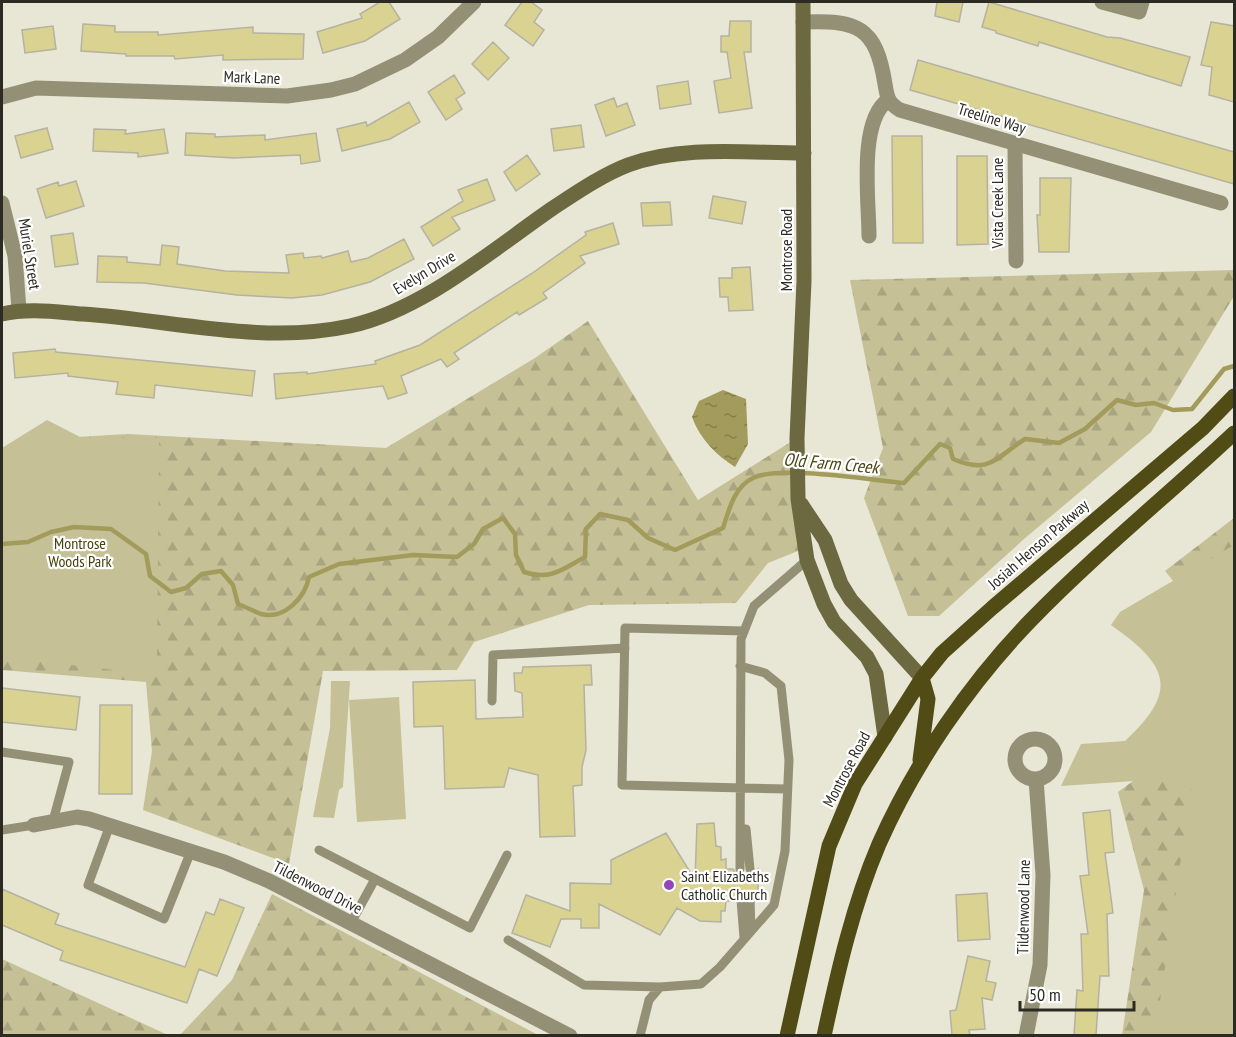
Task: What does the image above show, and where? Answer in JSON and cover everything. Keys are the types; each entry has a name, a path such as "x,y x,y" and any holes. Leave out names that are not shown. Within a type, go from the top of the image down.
{"main road":[{"name":"Josiah Henson Parkway","path":"885,737 922,678 942,654 1230,401"},
{"path":"824,1035 854,913 879,844 919,768 960,705 1030,621 1234,433"},
{"path":"919,768 928,716 927,689 922,678"},
{"name":"Montrose Road","path":"787,1035 828,846 855,784 885,737"}],"street":[{"name":"Mark Lane","path":"2,97 36,88 287,96 331,90 355,84 405,60 438,37 474,2"},
{"name":"Montrose Road","path":"803,2 804,281 797,438 798,499 807,560 815,584 834,622 867,657 876,674 885,737"},
{"path":"1102,2 1140,12 1142,2"},
{"path":"803,22 851,23 865,32 879,56 888,100 877,110 869,135 869,236"},
{"name":"Treeline Way","path":"888,100 900,110 1221,203"},
{"name":"Vista Creek Lane","path":"1015,144 1016,261"},
{"name":"Evelyn Drive","path":"2,314 19,310 107,316 273,333 311,332 352,325 395,310 425,295 577,192 628,165 678,154 804,153"},
{"name":"Muriel Street","path":"2,203 15,256 19,310"},
{"path":"798,499 825,540 841,584 851,600 922,678"},
{"name":"Tildenwood Lane","path":"1026,1035 1040,965 1043,875 1036,779"},
{"name":"Tildenwood Drive","path":"34,825 77,817 191,851 269,881 570,1035"}],"lane":[{"path":"745,869 741,788 740,666 744,632 754,606 807,560"},
{"path":"744,632 626,628 622,785 787,789"},
{"path":"492,701 493,655 625,648"},
{"path":"508,940 584,985 660,987 701,984 720,967 774,905 785,850 789,760 781,686 765,673 740,666"},
{"path":"2,752 69,762 53,821"},
{"path":"2,830 34,825"},
{"path":"110,825 88,885 164,919 191,851"},
{"path":"319,850 470,928 507,855"},
{"path":"351,923 375,879"},
{"path":"744,938 746,900 751,930"},
{"path":"640,1035 650,1000 660,987"}],"green space":[{"path":"1234,270 1234,296 1151,432 1024,539 939,616 908,616 864,498 883,448 850,280"},
{"path":"588,321 698,500 797,438 808,547 768,563 736,603 589,605 474,642 457,670 323,671 289,864 143,810 152,751 146,682 2,670 2,453 25,440 128,434 386,448 535,358"},
{"name":"Montrose Woods Park","path":"47,420 82,438 159,438 157,675 2,657 2,448"},
{"path":"1234,518 1234,1035 1122,1035 1144,890 1118,792 1199,733 1206,621 1165,571"},
{"path":"1234,545 1234,1035 1155,1035 1193,777 1061,786 1081,744 1125,741 1143,723 1154,707 1160,692 1160,679 1155,666 1130,639 1111,625 1120,612"},
{"path":"331,681 350,681 343,787 339,790 334,818 313,817 330,728"},
{"path":"399,697 406,819 357,822 349,700"},
{"path":"272,894 538,1035 180,1035 232,980"},
{"path":"2,959 168,1035 2,1035"}],"water":[{"path":"723,390 746,399 748,444 735,467 709,446 692,417 699,401"}],"building":[{"path":"380,2 389,2 400,19 365,41 323,53 317,32 362,18 360,14"},
{"path":"522,2 531,2 542,10 534,22 544,30 533,46 505,25"},
{"path":"937,2 963,2 959,22 935,16"},
{"path":"989,2 1107,37 1120,38 1190,57 1181,86 1039,42 1038,46 982,27"},
{"path":"730,21 751,21 751,52 744,52 752,108 719,113 714,81 731,78 727,52 721,52 721,36 729,36"},
{"path":"1211,22 1234,26 1234,102 1209,95 1212,67 1201,65"},
{"path":"83,24 115,26 115,32 158,32 158,35 253,27 253,33 304,34 303,59 223,60 223,55 175,59 174,56 126,56 126,54 81,51"},
{"path":"53,26 56,49 25,53 22,30"},
{"path":"493,42 509,58 488,80 472,64"},
{"path":"918,60 1234,152 1234,184 910,90"},
{"path":"454,75 465,93 456,99 462,109 446,120 428,92"},
{"path":"688,81 691,104 660,109 657,86"},
{"path":"614,98 617,107 627,103 635,125 606,136 595,105"},
{"path":"409,102 420,122 390,139 342,151 337,129 366,122 367,126"},
{"path":"581,125 584,147 554,151 551,129"},
{"path":"47,128 53,149 21,158 15,136"},
{"path":"94,129 126,130 125,134 164,129 168,153 138,157 138,153 93,151"},
{"path":"186,133 215,134 215,137 265,135 265,140 316,133 320,161 301,164 300,155 234,158 185,155"},
{"path":"892,136 922,136 923,243 893,243"},
{"path":"527,155 540,174 516,191 504,172"},
{"path":"957,156 987,156 988,244 957,245"},
{"path":"1040,178 1071,178 1069,252 1039,252 1037,215 1040,215"},
{"path":"487,179 495,200 452,217 460,229 433,246 421,227 463,201 458,190"},
{"path":"76,181 84,206 46,218 37,189 58,182 59,186"},
{"path":"713,196 746,202 742,224 709,218"},
{"path":"670,202 672,225 643,226 641,203"},
{"path":"613,223 619,244 580,256 585,263 543,293 547,298 519,315 517,312 454,353 459,359 447,367 441,359 401,376 407,393 388,399 383,386 276,399 274,374 307,372 307,374 376,364 375,361 420,345 531,274 586,235 585,232"},
{"path":"73,233 78,264 55,267 51,236"},
{"path":"404,239 414,259 370,282 322,295 292,298 237,295 144,283 97,282 98,256 127,257 127,262 160,265 162,245 179,247 177,264 225,271 289,273 286,255 303,253 304,258 321,256 322,258 348,251 351,262 368,258"},
{"path":"750,267 753,310 729,311 728,297 720,297 719,278 732,278 732,268"},
{"path":"55,349 56,352 255,371 252,396 155,385 154,398 116,394 118,382 68,376 68,373 15,378 13,353"},
{"path":"591,665 592,685 584,685 586,750 582,767 582,785 573,786 575,836 540,837 538,775 509,768 504,787 445,789 443,726 414,727 413,682 475,680 476,719 523,717 522,693 515,691 514,673 522,673 523,667"},
{"path":"2,688 80,697 76,730 2,722"},
{"path":"100,705 132,705 132,794 99,794"},
{"path":"1110,810 1114,852 1105,853 1113,913 1107,914 1109,976 1100,976 1096,1035 1074,1035 1077,990 1083,991 1081,934 1088,934 1080,876 1089,875 1083,813"},
{"name":"Saint Elizabeths Catholic Church","path":"714,823 716,846 721,847 721,860 726,859 726,869 733,869 737,875 750,876 758,869 758,900 753,894 741,893 734,901 726,901 725,911 721,911 721,922 700,921 677,908 660,935 599,904 599,928 581,928 581,919 561,919 550,947 512,933 526,895 570,911 570,883 611,884 611,860 666,833 695,880 697,824"},
{"path":"2,889 59,914 55,924 185,967 206,912 214,915 220,899 244,908 217,976 199,969 187,1003 60,960 63,951 2,925"},
{"path":"987,893 990,939 958,941 956,895"},
{"path":"968,956 990,961 986,981 996,983 992,1000 982,998 985,1029 969,1030 970,1035 952,1035 950,1011 956,1010"}],"waterway":[{"name":"Old Farm Creek","path":"2,544 28,542 51,532 74,527 111,529 146,554 150,576 171,592 186,588 202,574 221,571 233,585 238,604 261,614 278,614 298,600 309,577 339,564 413,555 457,557 474,544 483,529 503,518 515,534 516,555 524,572 533,574 556,572 585,557 586,529 600,514 628,520 648,538 675,550 723,528 737,493 753,478 766,474 804,473 904,483 940,444 950,448 953,459 976,465 985,464 992,462 1025,439 1059,443 1085,429 1117,400 1136,405 1154,403 1173,410 1192,409 1224,369 1234,366"}],"place":[{"name":"Saint Elizabeths Catholic Church","path":"669,885"}]}
